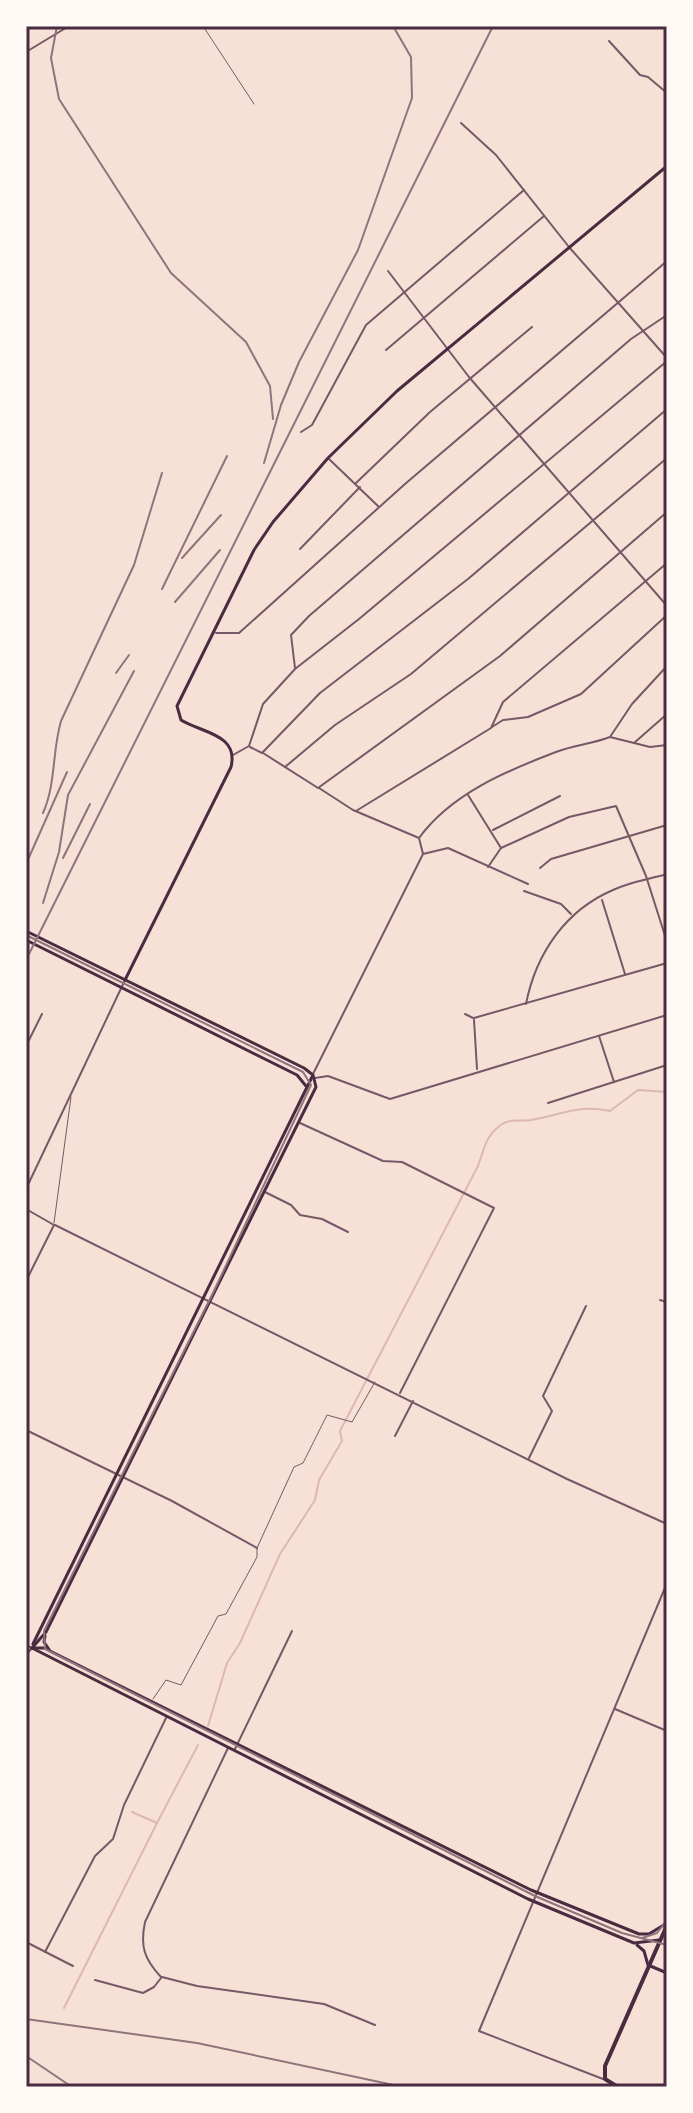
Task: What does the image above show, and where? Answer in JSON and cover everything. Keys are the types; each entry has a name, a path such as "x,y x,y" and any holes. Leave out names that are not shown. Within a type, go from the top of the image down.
{"highway":[{"path":"618,2087 605,2079 605,2066 667,1924"}],"main road":[{"path":"125,980 229,773 233,755 222,738 187,724 177,712 212,632 267,530 328,458 376,410 667,166"},
{"path":"26,931 210,1021 313,1076"},
{"path":"26,940 301,1078 306,1090"},
{"path":"207,1030 213,1027 210,1021"},
{"path":"32,1648 115,1473 313,1076"},
{"path":"32,1648 46,1632 300,1123 311,1100 313,1076"},
{"path":"303,1095 309,1094 311,1100"},
{"path":"46,1632 47,1648"},
{"path":"32,1648 47,1648 536,1892 660,1940"},
{"path":"32,1648 533,1901 634,1943 644,1951 648,1965 667,1973"},
{"path":"649,1934 667,1924"},
{"path":"634,1943 660,1940"}],"street":[{"path":"26,52 69,26"},
{"path":"609,41 640,75 648,77 667,93"},
{"path":"233,755 249,746 263,704 295,669 359,619 667,360 569,247 496,155 461,123"},
{"path":"301,432 312,425 366,325 524,190"},
{"path":"386,350 544,215"},
{"path":"212,632 239,633 494,407 667,261"},
{"path":"388,271 469,377 667,606"},
{"path":"295,669 291,635 309,616 642,330 667,315"},
{"path":"356,483 469,377 532,327"},
{"path":"263,751 320,693 382,648 570,494 667,409"},
{"path":"328,458 380,508"},
{"path":"284,768 335,725 411,674 667,458"},
{"path":"300,549 360,487"},
{"path":"318,788 500,656 667,512"},
{"path":"491,728 503,702 667,563"},
{"path":"356,811 503,720 528,717 581,694 667,615"},
{"path":"610,737 632,704 667,666"},
{"path":"497,714 503,720"},
{"path":"633,744 667,714"},
{"path":"419,838 441,811 467,794 555,752 610,737 633,744 667,745"},
{"path":"249,746 263,751 284,768 356,811 419,838"},
{"path":"467,794 501,848"},
{"path":"492,831 560,796"},
{"path":"488,867 501,848 569,817 616,806 647,880 667,942"},
{"path":"540,868 546,861 667,825"},
{"path":"419,838 423,854 313,1076 328,1076 390,1099 667,1015"},
{"path":"423,854 448,848 528,884"},
{"path":"526,1004 531,984 553,939 572,915 602,899 610,890 667,874"},
{"path":"524,891 561,904 572,915"},
{"path":"602,899 625,975"},
{"path":"661,920 667,919"},
{"path":"465,1014 474,1018 667,963"},
{"path":"26,1189 125,980"},
{"path":"26,1046 42,1014"},
{"path":"474,1018 477,1071"},
{"path":"599,1035 614,1082"},
{"path":"548,1103 667,1065"},
{"path":"300,1123 383,1161 402,1162 494,1208 400,1394"},
{"path":"265,1192 291,1205 300,1215 322,1219 348,1232"},
{"path":"26,1209 528,1459 667,1524"},
{"path":"26,1281 54,1225"},
{"path":"660,1300 667,1302"},
{"path":"528,1459 552,1411 543,1396 586,1306"},
{"path":"395,1436 413,1400"},
{"path":"26,1430 124,1477 257,1548"},
{"path":"605,2079 479,2031 667,1583"},
{"path":"234,1750 292,1631"},
{"path":"26,1645 32,1648 26,1655"},
{"path":"614,1709 667,1731"},
{"path":"45,1952 95,1856 113,1839 124,1805 167,1717"},
{"path":"228,1748 145,1922 141,1940 144,1954 161,1977 197,1986 324,2004 375,2025"},
{"path":"660,1940 667,1939"},
{"path":"26,1942 73,1966"},
{"path":"95,1980 143,1993 154,1987 161,1977"}],"lane":[{"path":"203,26 254,104"},
{"path":"54,1225 71,1094"},
{"path":"151,1701 166,1680 182,1684 218,1616 226,1614 257,1557 257,1548 294,1467 303,1463 327,1415 352,1422 375,1382"}],"waterway":[{"path":"208,1726 227,1663 240,1643 280,1554 315,1500 319,1480 342,1441 340,1431 478,1166 490,1136 509,1121 531,1120 578,1109 610,1111 638,1090 667,1092"},
{"path":"132,1812 157,1823 198,1745"},
{"path":"64,2008 157,1823"}],"tram line":[{"path":"26,935 303,1072 311,1085 213,1293 44,1631 45,1649 535,1896 622,1933 667,1945"},
{"path":"642,1938 657,1933 667,1920"}],"railway":[{"path":"57,26 51,58 59,99 171,273 246,342 270,386 273,419"},
{"path":"264,463 281,405 299,362 358,250 412,98 411,57 393,26"},
{"path":"26,960 493,26"},
{"path":"162,589 227,456"},
{"path":"43,813 50,791 61,721 134,565 162,473"},
{"path":"182,558 221,515"},
{"path":"175,602 220,550"},
{"path":"116,673 129,655"},
{"path":"43,903 59,852 68,795 134,671"},
{"path":"26,864 67,772"},
{"path":"63,858 90,804"},
{"path":"26,2019 197,2043 403,2087"},
{"path":"26,2056 72,2087"}]}
